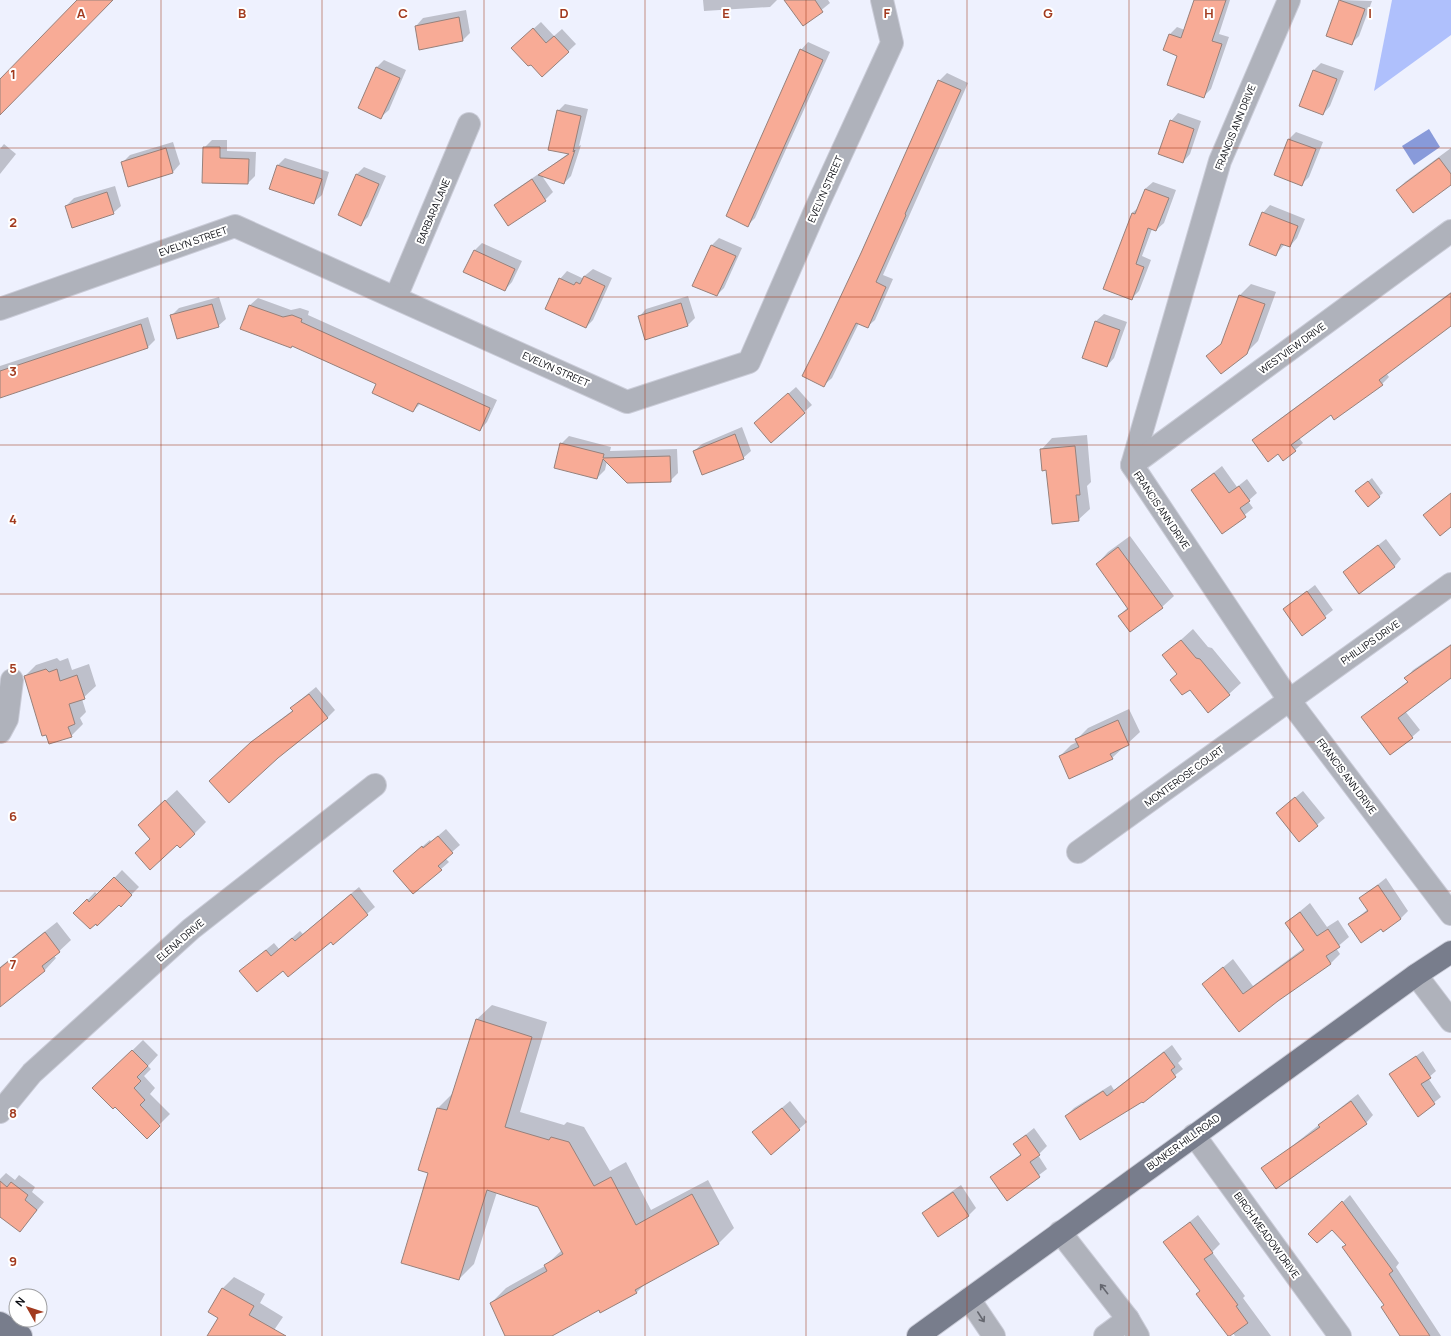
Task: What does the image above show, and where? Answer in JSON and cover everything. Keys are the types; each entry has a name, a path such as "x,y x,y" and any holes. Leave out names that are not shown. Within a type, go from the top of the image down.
{"main road":[{"name":"BUNKER HILL ROAD","path":"918,1336 1416,975 1451,952"},
{"path":"0,1323 21,1336"}],"street":[{"name":"EVELYN STREET","path":"0,308 236,226 627,402 750,362 818,204 892,43 882,0"},
{"name":"FRANCIS ANN DRIVE","path":"1289,0 1220,161 1132,465 1289,700 1451,914"},
{"name":"BARBARA LANE","path":"396,297 469,124"},
{"name":"WESTVIEW DRIVE","path":"1132,465 1451,230"},
{"name":"PHILLIPS DRIVE","path":"1289,700 1451,584"},
{"path":"0,732 7,719 12,680"},
{"name":"MONTEROSE COURT","path":"1078,852 1289,700"},
{"name":"ELENA DRIVE","path":"0,1112 32,1073 191,929 375,785"},
{"path":"1416,975 1451,1021"},
{"name":"BIRCH MEADOW DRIVE","path":"1194,1135 1340,1336"},
{"path":"1060,1232 1133,1328 1105,1336"},
{"path":"969,1299 994,1336"}],"shaded area":[{"path":"1392,0 1451,0 1451,35 1374,91"},
{"path":"1429,129 1440,147 1414,165 1402,146"}],"building":[{"path":"77,0 113,0 0,115 0,79"},
{"path":"784,0 815,0 823,12 803,26"},
{"path":"1194,0 1226,0 1212,41 1222,44 1204,98 1167,85 1177,56 1163,50 1169,34 1181,38"},
{"path":"1339,0 1365,9 1352,45 1326,36"},
{"path":"459,17 463,41 419,50 415,26"},
{"path":"533,28 546,43 554,36 569,52 542,77 531,65 528,66 511,48"},
{"path":"800,49 823,60 748,227 726,216"},
{"path":"376,67 400,78 381,119 358,108"},
{"path":"1313,70 1337,79 1323,115 1299,106"},
{"path":"938,80 961,90 876,282 886,287 868,328 856,323 824,387 802,376 861,253"},
{"path":"557,110 581,116 573,152 575,150 564,184 538,175 569,154 548,150"},
{"path":"1170,120 1194,129 1183,163 1158,154"},
{"path":"1288,139 1316,149 1302,186 1274,175"},
{"path":"203,147 220,147 220,158 249,159 248,184 202,183"},
{"path":"166,148 173,173 128,187 121,162"},
{"path":"1439,158 1451,174 1451,185 1413,213 1396,190"},
{"path":"277,165 322,179 314,204 269,189"},
{"path":"356,174 379,184 361,226 338,215"},
{"path":"532,179 546,201 508,226 494,205"},
{"path":"1145,189 1169,198 1156,231 1148,228 1136,264 1144,267 1132,300 1103,289 1132,213 1135,214"},
{"path":"107,192 114,214 72,228 65,206"},
{"path":"1262,212 1298,226 1290,247 1281,244 1276,256 1249,245"},
{"path":"711,245 736,256 717,296 692,286"},
{"path":"474,250 515,269 505,291 463,272"},
{"path":"584,276 605,286 586,328 545,309 559,278 574,285 576,282 580,284"},
{"path":"1451,293 1451,326 1379,380 1383,385 1334,420 1331,415 1291,445 1296,451 1283,461 1278,454 1268,462 1252,440"},
{"path":"1239,295 1265,304 1247,354 1221,374 1206,356 1221,344"},
{"path":"681,303 688,326 645,340 638,316"},
{"path":"212,304 219,327 177,339 170,315"},
{"path":"249,305 283,317 292,315 302,319 301,322 490,408 480,431 418,403 413,412 372,393 376,384 292,346 291,348 240,329"},
{"path":"1095,321 1120,330 1107,367 1082,358"},
{"path":"141,324 148,348 0,398 0,371"},
{"path":"788,393 805,413 771,443 754,423"},
{"path":"735,434 744,459 702,475 693,451"},
{"path":"560,443 604,454 603,458 670,456 671,482 627,483 603,459 597,479 554,468"},
{"path":"1075,446 1080,495 1076,495 1079,521 1052,524 1046,470 1042,471 1040,449"},
{"path":"1214,473 1229,493 1239,486 1250,501 1240,508 1246,517 1222,534 1191,490"},
{"path":"1368,481 1380,497 1368,507 1355,491"},
{"path":"1451,493 1451,527 1440,536 1423,515"},
{"path":"1378,545 1395,567 1359,594 1343,572"},
{"path":"1118,547 1163,608 1130,632 1118,616 1128,609 1096,564"},
{"path":"1307,591 1326,618 1302,636 1283,609"},
{"path":"1181,640 1196,658 1200,659 1230,695 1208,713 1190,690 1182,695 1170,680 1177,674 1162,655"},
{"path":"1451,645 1451,678 1398,718 1413,738 1390,755 1361,717 1408,682 1404,678"},
{"path":"46,669 49,672 57,669 60,681 77,675 85,699 69,704 75,724 68,727 72,737 49,744 46,735 42,736 24,676"},
{"path":"309,694 328,718 278,758 229,803 209,781 251,742 293,711 290,708"},
{"path":"1118,720 1129,745 1110,754 1113,759 1069,779 1059,756 1079,747 1075,739"},
{"path":"1295,797 1318,826 1299,842 1276,813"},
{"path":"165,800 195,834 180,848 177,845 150,870 135,853 150,839 138,825"},
{"path":"438,836 453,853 438,866 442,870 413,894 393,871 422,846 423,848"},
{"path":"114,877 132,895 121,907 119,905 97,926 96,924 90,929 73,913 87,899 89,902"},
{"path":"1378,885 1401,919 1383,932 1381,929 1361,943 1348,924 1368,911 1359,898"},
{"path":"351,894 368,915 333,945 331,942 288,977 283,971 257,992 239,971 266,950 271,956 292,938 295,941"},
{"path":"1300,912 1317,936 1328,929 1340,947 1326,956 1331,964 1278,1001 1239,1032 1202,984 1223,967 1243,994 1304,950 1285,923"},
{"path":"45,932 60,952 42,966 45,971 0,1007 0,968"},
{"path":"476,1019 532,1037 505,1127 549,1140 551,1137 569,1142 594,1186 611,1177 636,1225 692,1194 719,1244 635,1290 637,1293 600,1313 599,1310 552,1336 505,1336 490,1303 547,1271 544,1265 563,1254 538,1207 487,1190 459,1280 401,1263 428,1173 418,1170 437,1108 447,1110"},
{"path":"132,1050 148,1066 137,1077 141,1081 134,1088 145,1100 140,1105 160,1126 147,1139 115,1107 113,1109 92,1088"},
{"path":"1164,1052 1175,1067 1171,1070 1176,1077 1143,1103 1142,1102 1080,1140 1065,1116 1103,1091 1107,1096"},
{"path":"1416,1056 1431,1078 1421,1084 1435,1104 1418,1117 1389,1074"},
{"path":"1351,1101 1367,1124 1276,1189 1261,1168 1320,1127 1318,1125"},
{"path":"782,1108 800,1130 771,1155 752,1132"},
{"path":"1026,1135 1040,1155 1030,1162 1040,1177 1007,1201 990,1177 1021,1155 1013,1144"},
{"path":"0,1181 7,1187 11,1182 28,1195 25,1200 37,1210 20,1232 0,1217"},
{"path":"953,1192 969,1216 938,1237 922,1213"},
{"path":"1342,1201 1393,1271 1389,1274 1430,1336 1400,1336 1381,1307 1384,1305 1342,1247 1346,1245 1332,1230 1317,1243 1308,1234"},
{"path":"1190,1222 1213,1253 1204,1259 1238,1305 1236,1306 1248,1323 1230,1336 1228,1336 1196,1294 1200,1291 1163,1242"},
{"path":"222,1288 254,1306 249,1315 286,1336 207,1336 218,1318 208,1312"}]}
